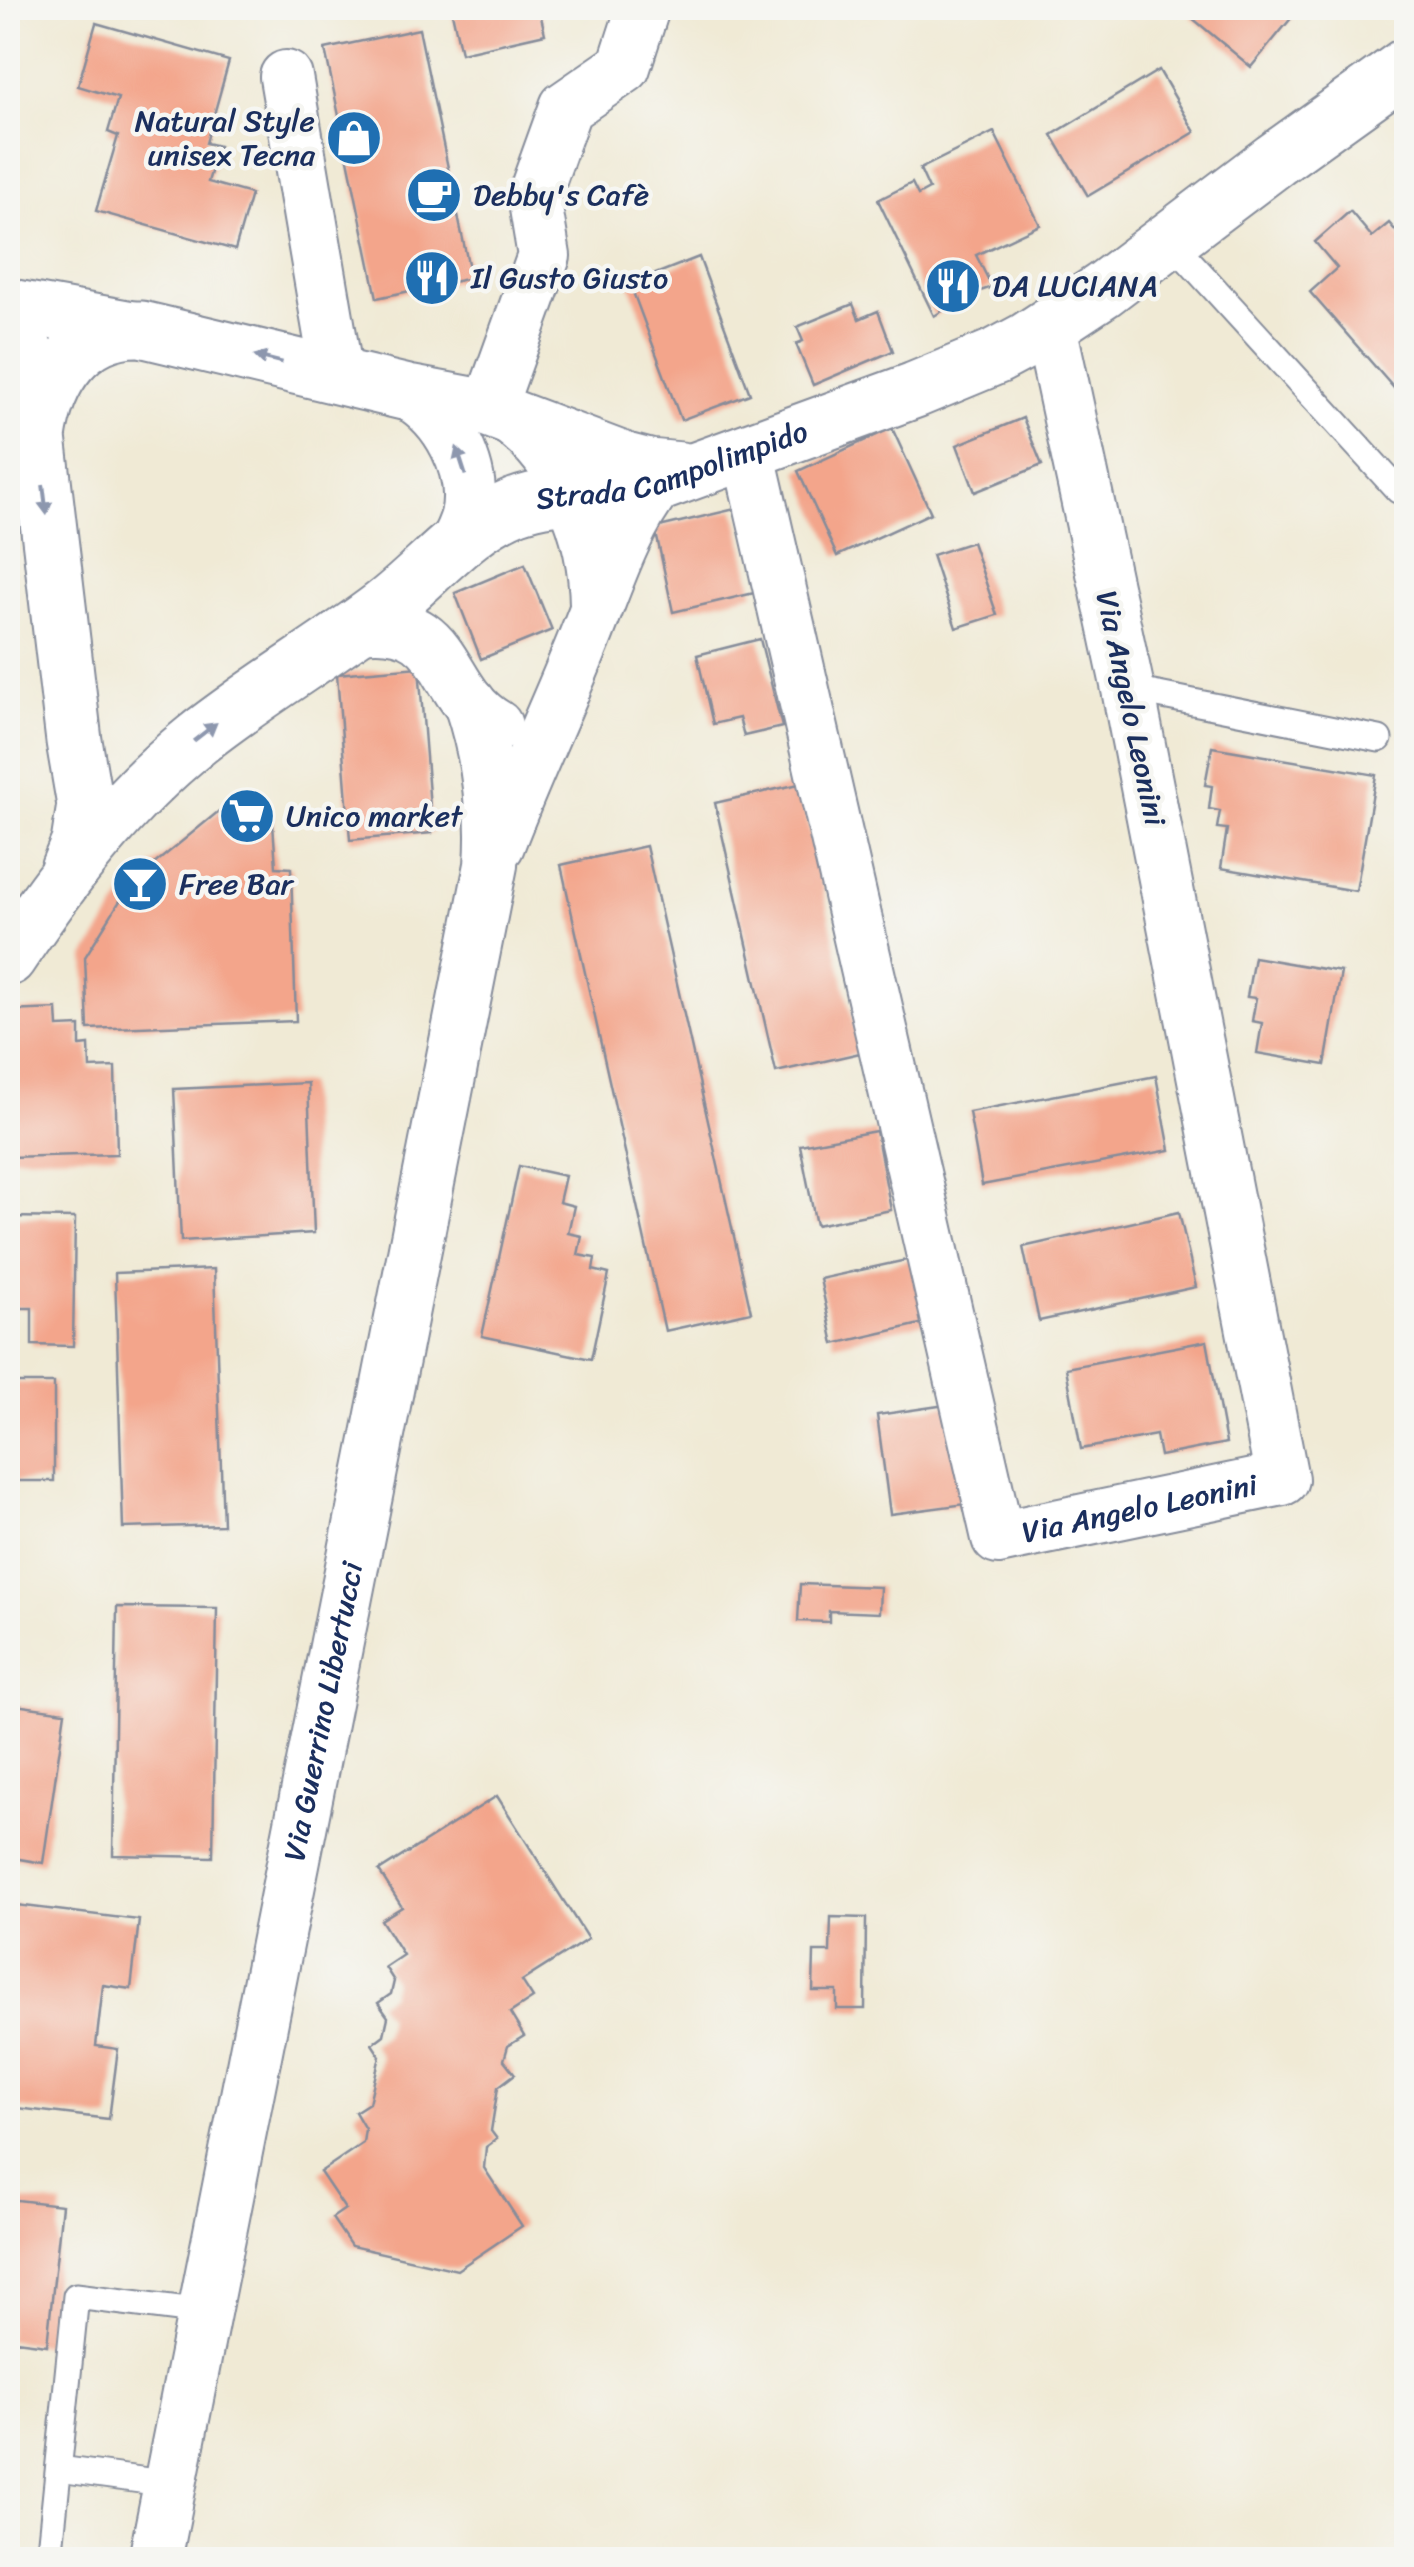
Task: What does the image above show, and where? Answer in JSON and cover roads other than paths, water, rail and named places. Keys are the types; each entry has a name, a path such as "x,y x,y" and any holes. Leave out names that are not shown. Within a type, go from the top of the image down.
{"street":[{"path":"496,412 544,256 534,196 566,106 624,66 643,8"},
{"name":"Strada Campolimpido","path":"8,958 64,877 155,776 234,710 405,591 484,523 543,498 625,490 702,468 997,356 1103,290 1406,66"},
{"path":"286,76 337,376"},
{"path":"8,305 141,328 496,412 638,464 667,470 702,468"},
{"path":"8,315 23,340 34,384 74,740 85,806 79,843 64,877"},
{"name":"Via Angelo Leonini","path":"702,468 998,1538 1282,1479 1128,689 1050,326"},
{"path":"38,436 45,402 69,360 109,332 141,328"},
{"path":"408,393 436,413 458,451 469,500 454,546"},
{"name":"Via Guerrino Libertucci","path":"496,412 522,426 563,476 593,564 596,612"},
{"name":"Via Guerrino Libertucci","path":"155,2560 491,865 625,535 639,509 702,468"},
{"name":"Via Guerrino Libertucci","path":"359,626 400,626 428,642 470,704 502,730 521,732 537,727 554,713"},
{"name":"Via Guerrino Libertucci","path":"470,704 480,734 492,801 491,865"},
{"path":"74,740 100,769 136,779 155,776"}],"lane":[{"path":"1170,240 1398,490"},
{"path":"1128,689 1379,739"},
{"path":"50,2560 76,2296 203,2312"},
{"path":"59,2469 170,2484"}],"place":[{"name":"Natural Style unisex Tecna","path":"354,138"},
{"name":"Debby's Cafè","path":"434,195"},
{"name":"Il Gusto Giusto","path":"432,278"},
{"name":"DA LUCIANA","path":"953,286"},
{"name":"Unico market","path":"247,816"},
{"name":"Free Bar","path":"140,884"}]}
